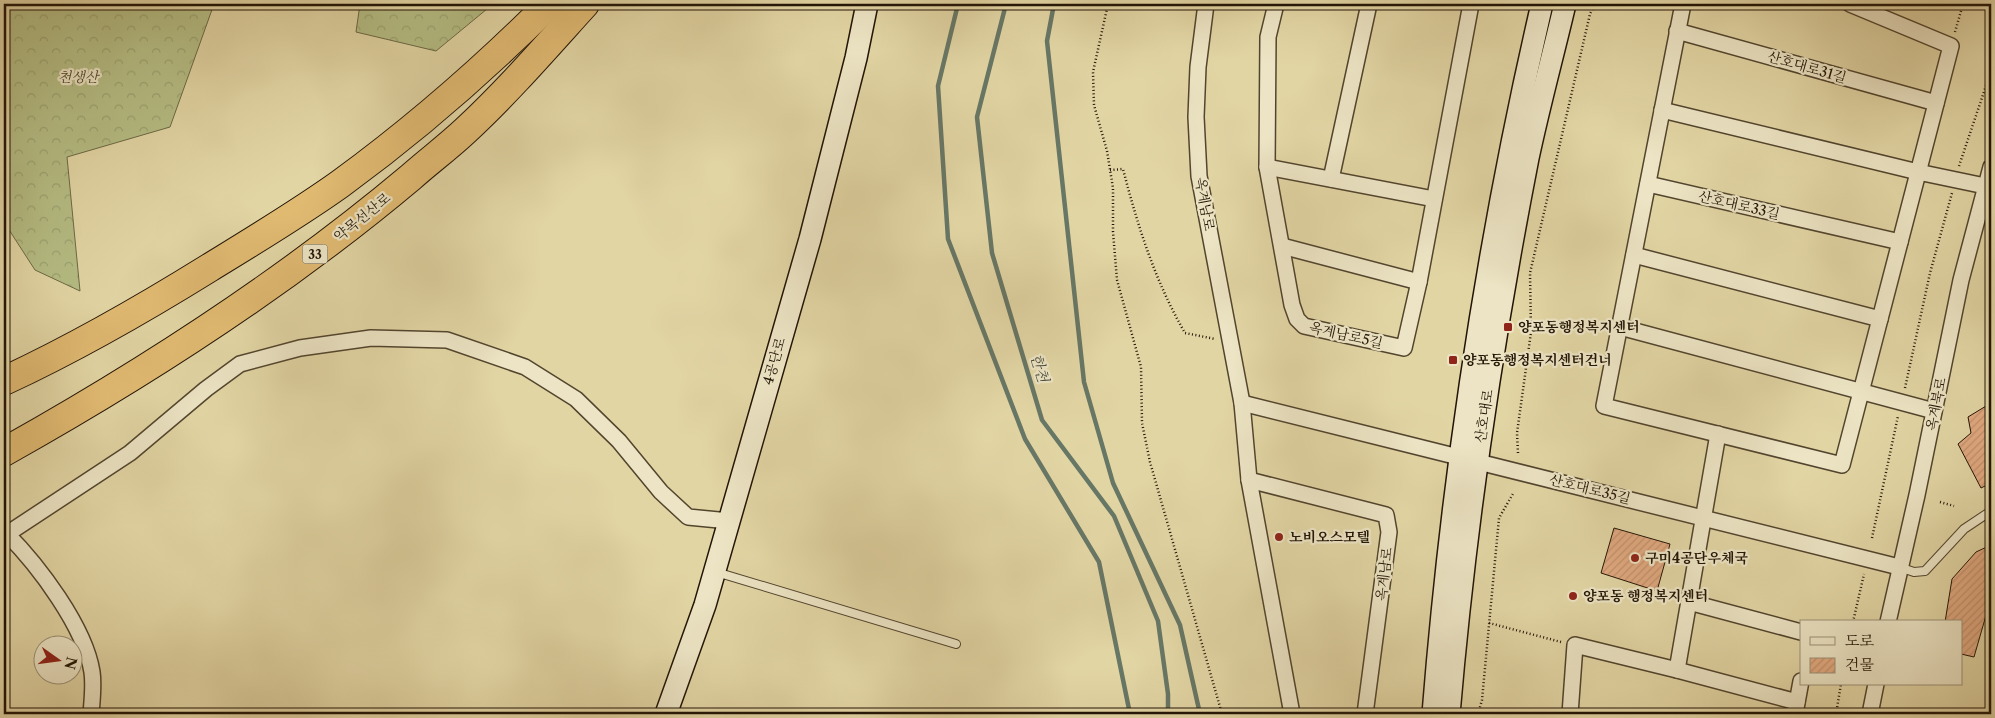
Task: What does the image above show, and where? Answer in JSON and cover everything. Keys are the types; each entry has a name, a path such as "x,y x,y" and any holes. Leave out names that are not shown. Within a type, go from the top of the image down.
{"highway":[{"path":"4,381 44,362 147,306 276,227 340,184 433,112 514,39 549,4"},
{"name":"약목선산로","path":"4,452 118,387 249,302 354,225 465,132 516,82 585,4"}],"street":[{"name":"4공단로","path":"666,714 705,605 810,239 856,58 867,4"},
{"name":"옥계남로","path":"1206,4 1198,67 1196,117 1199,176 1242,402 1249,480 1292,714"},
{"name":"옥계남로5길","path":"1276,4 1268,37 1267,167 1292,305 1297,320 1304,326 1404,348 1419,282 1471,4"},
{"path":"1331,179 1368,4"},
{"name":"산호대로","path":"1449,714 1458,615 1468,459 1503,192 1525,78 1542,4"},
{"name":"산호대로","path":"1433,714 1443,597 1468,459 1529,156 1565,4"},
{"path":"1683,4 1604,406 1842,465 1952,46 1850,4"},
{"name":"산호대로31길","path":"1678,31 1936,103"},
{"path":"1662,110 1918,172 1985,186"},
{"path":"1267,167 1434,199"},
{"name":"옥계북로","path":"1888,620 1934,411 1960,280 1991,167"},
{"name":"산호대로33길","path":"1648,184 1900,242"},
{"path":"1282,246 1419,282"},
{"path":"1634,254 1880,319"},
{"path":"1620,327 1934,411"},
{"path":"91,714 92,672 83,643 64,606 23,550 5,536 130,453 206,388 240,364 300,348 370,338 446,340 525,367 576,399 619,441 662,492 688,517 729,521"},
{"path":"1242,402 1468,459"},
{"path":"1677,670 1718,434"},
{"name":"산호대로35길","path":"1468,459 1900,567"},
{"name":"옥계남로","path":"1249,480 1386,515 1389,532 1365,714"},
{"path":"1689,602 1800,632"},
{"path":"1570,714 1575,645 1677,670 1796,708 1800,686"},
{"path":"1870,714 1876,686"}],"lane":[{"path":"1900,567 1914,572 1925,571 1964,529 1991,511"},
{"path":"714,572 956,644"}],"path":[{"path":"1108,4 1092,72 1094,105 1107,151 1113,188 1113,232 1117,280 1141,368 1142,423 1150,462 1222,714"},
{"path":"1518,453 1517,433 1531,332 1530,273 1590,14 1595,4"},
{"path":"1952,46 1963,4"},
{"path":"1972,4 1991,11"},
{"path":"1959,166 1991,71"},
{"path":"1110,170 1123,169 1140,232 1169,305 1185,333 1230,342"},
{"path":"1905,388 1930,273 1952,191"},
{"path":"1872,538 1899,414"},
{"path":"1478,714 1482,700 1500,518 1514,492"},
{"path":"1940,502 1954,506"},
{"path":"1853,620 1864,574"},
{"path":"1489,623 1575,645"},
{"path":"1836,714 1841,686"}],"green space":[{"name":"천생산","path":"4,4 214,4 170,127 67,157 80,291 35,270 4,222"},
{"path":"360,4 493,4 436,51 356,32"}],"building":[{"path":"1991,403 1991,483 1981,488 1958,444 1971,433 1968,417"},
{"name":"구미4공단우체국","path":"1614,528 1670,544 1657,591 1601,573"},
{"path":"1991,545 1991,598 1974,657 1962,654 1962,620 1945,620 1952,579 1976,552"}],"waterway":[{"path":"958,4 938,86 948,239 1025,439 1099,562 1130,714"},
{"name":"한천","path":"1006,4 977,117 992,253 1042,420 1114,516 1158,621 1168,694 1168,714"},
{"path":"1054,4 1047,41 1084,382 1113,483 1180,625 1200,714"}],"place":[{"name":"양포동행정복지센터","path":"1508,327"},
{"name":"양포동행정복지센터건너","path":"1453,360"},
{"name":"노비오스모텔","path":"1279,537"},
{"name":"구미4공단우체국","path":"1635,558"},
{"name":"양포동 행정복지센터","path":"1573,596"}]}
